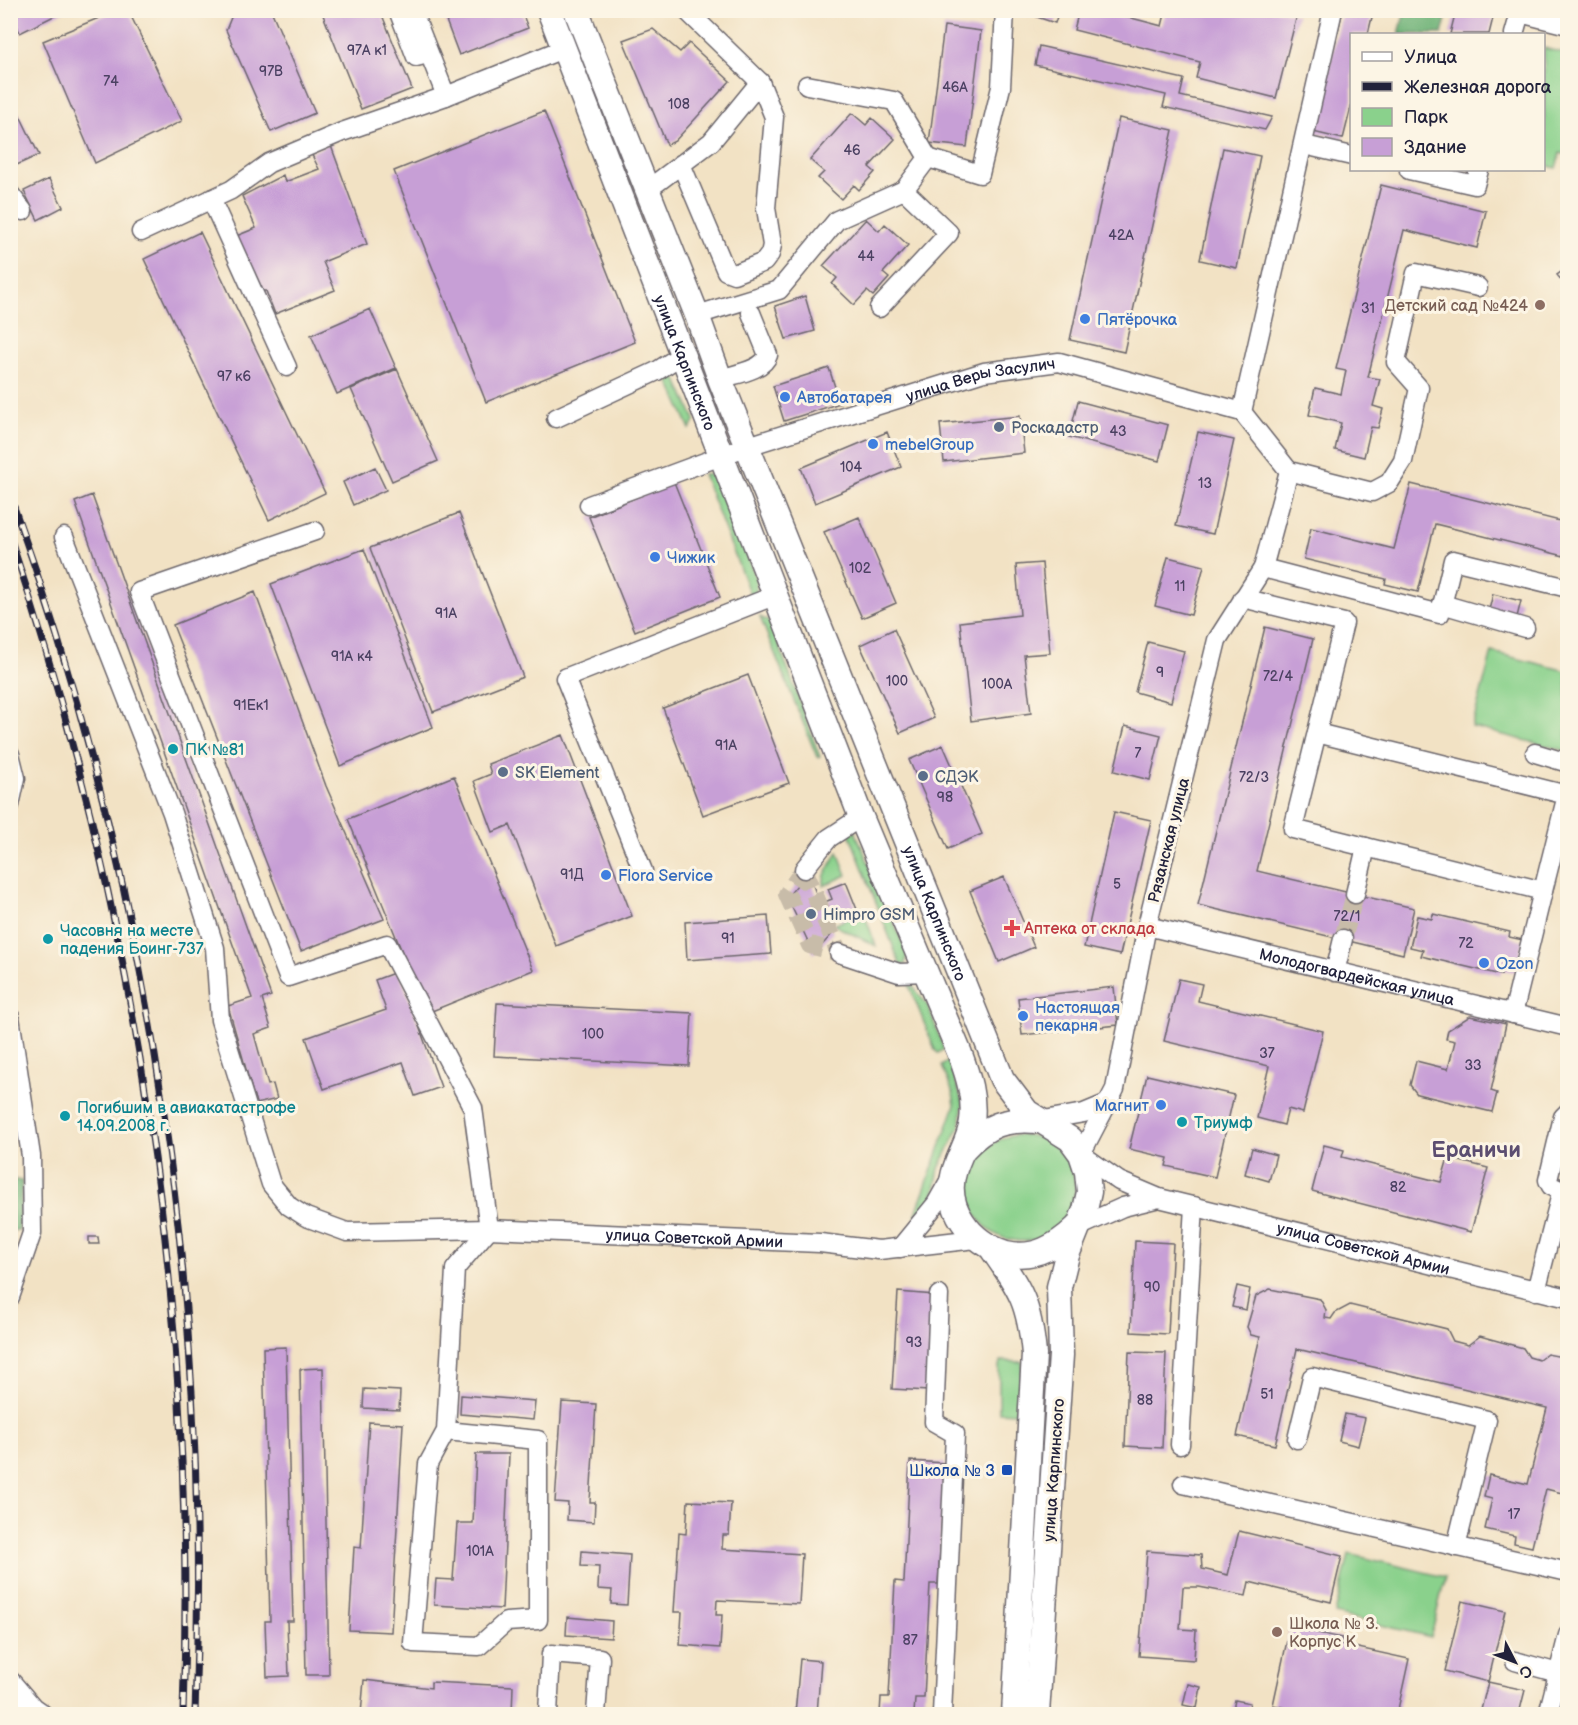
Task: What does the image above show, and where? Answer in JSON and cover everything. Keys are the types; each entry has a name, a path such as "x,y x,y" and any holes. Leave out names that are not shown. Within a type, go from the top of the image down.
{"main road":[{"name":"улица Карпинского","path":"549,10 861,817 927,972 972,1089 972,1122 958,1161 952,1190 956,1208 964,1225 984,1244 1023,1298 1031,1317 1034,1354 1014,1714"},
{"name":"улица Карпинского","path":"576,10 697,315 720,379 1002,1079 1027,1112 1038,1121 1063,1134 1081,1154 1087,1172 1089,1192 1085,1210 1076,1227 1059,1287 1061,1355 1037,1714"},
{"path":"822,715 840,717 846,709 848,697"},
{"name":"улица Карпинского","path":"958,1161 977,1135 996,1123 1017,1119 1038,1121"},
{"name":"улица Карпинского","path":"984,1244 1014,1255 1038,1253 1059,1244 1076,1227"}],"street":[{"path":"398,10 416,57 428,54"},
{"path":"412,10 446,96"},
{"path":"681,164 726,271 734,274 764,262 770,254 772,245 766,208 774,117 760,82 686,10"},
{"path":"807,85 894,101 928,159 980,174 1001,87 1005,10"},
{"path":"1333,10 1242,412 1289,471 1372,492 1389,483 1403,461 1419,388 1396,362 1416,273 1478,287"},
{"path":"1514,33 1520,13 1568,25"},
{"path":"141,232 231,190 269,163 342,132 446,96 565,48"},
{"path":"655,184 711,142 760,82"},
{"path":"1304,145 1350,156"},
{"path":"697,315 779,290 837,220 904,190 928,159"},
{"path":"1413,171 1475,185 1479,171"},
{"path":"879,308 949,232 904,190"},
{"path":"10,194 23,211"},
{"path":"211,199 287,368"},
{"path":"720,379 757,367 766,361 768,355 751,313"},
{"path":"556,418 657,371 683,354"},
{"name":"улица Веры Засулич","path":"589,505 748,446 984,372 1059,362 1242,412"},
{"name":"Рязанская улица","path":"1081,1154 1115,1089 1147,927 1217,640 1263,568 1289,471"},
{"path":"315,531 139,592 288,977 387,944 473,1108 489,1229 455,1269 446,1431 428,1464 413,1643 479,1646 506,1622 538,1620 538,1440 446,1431"},
{"name":"улица Советской Армии","path":"64,537 183,847 215,948 220,1020 275,1191 289,1206 306,1217 347,1233 489,1229 820,1243 879,1250 984,1244"},
{"path":"1263,568 1440,614 1453,560 1568,588"},
{"path":"643,871 565,678 776,596"},
{"path":"1243,598 1344,623 1293,829 1543,891"},
{"path":"1442,604 1525,628"},
{"path":"1317,734 1567,795 1513,1014"},
{"path":"1535,753 1568,763"},
{"path":"10,754 16,778 10,805"},
{"path":"804,869 829,838 861,817"},
{"path":"1355,894 1366,847"},
{"name":"Молодогвардейская улица","path":"1147,927 1568,1027"},
{"path":"1335,972 1343,939"},
{"path":"839,953 899,973 927,972"},
{"path":"10,1017 31,1156 32,1233 10,1298"},
{"path":"1038,1121 1084,1113 1108,1103"},
{"path":"1536,1291 1561,1194 1560,1190 1551,1186 1548,1180 1563,1117 1568,1112"},
{"name":"улица Советской Армии","path":"1081,1154 1119,1181 1159,1197 1568,1298"},
{"path":"900,1248 936,1204 958,1161"},
{"path":"1076,1227 1123,1207 1159,1197"},
{"path":"1180,1445 1194,1206"},
{"path":"939,1295 934,1422 955,1434 942,1714"},
{"path":"1296,1439 1312,1377 1487,1420 1456,1546"},
{"path":"1183,1484 1568,1572"},
{"path":"1548,1714 1566,1644"},
{"path":"548,1714 551,1654 600,1658 596,1714"},
{"path":"1515,1661 1558,1672"},
{"path":"10,1680 33,1707 44,1714"}],"green space":[{"path":"1405,11 1448,11 1442,33 1399,33"},
{"path":"1545,48 1567,54 1567,155 1560,153 1556,168 1545,165"},
{"path":"669,373 677,380 695,420 690,429 666,375"},
{"path":"703,474 708,474 719,484 756,579 756,592 751,597"},
{"path":"760,617 768,621 773,629 820,757 817,757"},
{"path":"1492,652 1567,671 1567,751 1472,727"},
{"path":"855,831 907,954 905,965 900,964 849,833"},
{"path":"838,852 847,875 823,886 825,875"},
{"path":"861,912 865,916 876,946 834,925"},
{"path":"911,984 928,1006 944,1049 938,1053 909,985"},
{"path":"948,1061 963,1103 960,1126 939,1168 933,1200 915,1216 955,1105 953,1093 942,1066"},
{"path":"1022,1135 1042,1139 1059,1151 1071,1168 1075,1188 1071,1208 1059,1225 1042,1237 1022,1241 1002,1237 985,1225 973,1208 969,1188 973,1168 985,1151 1002,1139"},
{"path":"11,1179 22,1181 19,1230 11,1231"},
{"path":"1002,1361 1023,1362 1015,1413 999,1412 999,1365"},
{"path":"1349,1554 1445,1577 1431,1637 1335,1614"}],"building":[{"path":"10,10 66,10 20,33"},
{"path":"118,10 128,10 182,121 95,163 43,41"},
{"path":"234,10 271,10 315,113 271,132 226,30"},
{"path":"321,10 380,10 412,89 361,109"},
{"path":"442,10 521,10 528,28 459,55"},
{"path":"1039,10 1059,10 1055,23 1037,17"},
{"path":"1079,10 1101,10 1162,26 1166,10 1210,13 1211,10 1279,10 1297,15 1276,98 1196,78 1200,62 1074,30"},
{"path":"1343,10 1373,13 1368,33 1350,33 1350,111 1343,139 1313,132"},
{"path":"1456,10 1495,10 1489,33 1450,33"},
{"path":"944,26 981,31 967,147 929,143"},
{"path":"653,29 680,52 689,43 730,81 675,141 667,145 623,40"},
{"path":"1039,46 1184,79 1180,96 1272,117 1265,130 1163,107 1166,95 1035,65"},
{"path":"10,95 39,155 10,168"},
{"path":"544,111 635,342 486,402 394,171"},
{"path":"852,113 866,125 872,118 895,139 869,167 875,172 859,190 854,185 841,199 818,178 824,172 810,160"},
{"path":"1119,118 1173,130 1124,352 1070,340"},
{"path":"330,143 367,244 323,262 335,290 275,314 266,291 261,291 234,237 256,228 242,196 283,175 285,182 319,169 311,153"},
{"path":"1223,148 1260,156 1237,268 1200,260"},
{"path":"49,179 63,207 38,220 24,191"},
{"path":"1381,185 1486,211 1477,248 1404,230 1368,377 1380,379 1373,406 1383,409 1378,428 1371,427 1364,457 1335,450 1341,423 1309,415 1315,388 1341,394 1346,371 1336,369"},
{"path":"866,219 879,231 885,224 908,245 883,273 889,278 873,296 867,291 854,305 832,284 837,278 823,266"},
{"path":"200,232 325,493 269,520 144,259"},
{"path":"1568,267 1568,288 1557,275"},
{"path":"805,296 815,331 786,339 775,306"},
{"path":"370,309 396,368 337,394 311,335"},
{"path":"829,368 840,403 784,421 773,386"},
{"path":"397,369 438,461 392,481 351,389"},
{"path":"1078,401 1168,425 1159,461 1069,437"},
{"path":"1020,416 1024,453 944,462 940,424"},
{"path":"887,432 901,467 815,503 801,468"},
{"path":"1198,432 1234,440 1213,534 1176,526"},
{"path":"375,467 386,490 353,505 343,482"},
{"name":"Чижик","path":"674,482 720,597 635,631 589,517"},
{"path":"1411,484 1568,523 1568,557 1435,524 1418,592 1385,584 1386,579 1304,559 1311,528 1394,549"},
{"name":"ПК №81","path":"92,495 271,996 262,999 271,1028 254,1034 268,1085 273,1084 277,1099 256,1104 228,1006 252,998 75,502"},
{"path":"459,513 523,677 433,712 370,548"},
{"path":"859,517 896,603 862,618 824,532"},
{"path":"364,549 433,727 340,766 271,584"},
{"path":"1168,557 1204,566 1191,615 1155,606"},
{"path":"1042,563 1050,653 1024,655 1031,713 971,721 960,622 1020,615 1016,565"},
{"path":"255,592 326,786 384,919 301,951 173,625"},
{"path":"1493,594 1521,601 1517,617 1489,610"},
{"path":"1265,627 1313,639 1257,871 1414,908 1403,954 1198,905"},
{"path":"894,629 934,718 900,733 860,645"},
{"path":"1148,642 1184,651 1171,702 1135,692"},
{"path":"748,675 789,783 703,815 663,708"},
{"path":"1125,726 1161,735 1150,780 1114,771"},
{"path":"563,735 632,916 556,946 510,825 493,832 474,781 491,774 488,764"},
{"path":"943,745 982,834 948,849 909,760"},
{"path":"454,776 533,970 427,1013 348,819"},
{"path":"1114,812 1151,820 1120,955 1084,947"},
{"name":"Himpro GSM","path":"808,872 820,904 832,899 828,889 846,882 858,912 841,920 836,910 825,915 833,933 814,954 787,897"},
{"path":"1004,877 1034,947 999,962 970,891"},
{"path":"1433,914 1510,932 1509,937 1523,940 1515,972 1502,970 1501,975 1421,956 1423,950 1410,947 1417,916 1432,919"},
{"path":"768,916 771,954 687,960 685,922"},
{"path":"399,971 441,1087 415,1096 403,1062 324,1089 306,1038 386,1010 375,980"},
{"path":"1179,979 1202,984 1198,1001 1323,1031 1303,1113 1288,1109 1284,1125 1257,1118 1269,1066 1164,1041"},
{"path":"1114,987 1118,1025 1022,1035 1018,998"},
{"path":"497,1003 692,1013 689,1066 494,1056"},
{"path":"1470,1016 1506,1024 1491,1091 1497,1093 1492,1112 1417,1094 1410,1085 1416,1061 1448,1069 1455,1041 1446,1039 1448,1030"},
{"name":"Триумф","path":"1147,1075 1234,1095 1215,1177 1166,1166 1168,1158 1129,1149"},
{"path":"1568,1136 1568,1180 1556,1177"},
{"path":"1324,1145 1344,1150 1342,1157 1441,1182 1448,1158 1488,1168 1471,1232 1312,1191"},
{"path":"1252,1148 1276,1155 1269,1181 1245,1174"},
{"path":"89,1237 98,1237 99,1244 89,1244"},
{"path":"1135,1241 1173,1243 1168,1334 1131,1332"},
{"path":"1237,1286 1250,1289 1246,1310 1232,1307"},
{"path":"1270,1289 1320,1299 1326,1310 1325,1318 1331,1319 1335,1313 1350,1305 1447,1329 1453,1341 1468,1345 1480,1336 1523,1348 1529,1357 1539,1360 1547,1354 1568,1358 1568,1471 1562,1493 1546,1489 1532,1547 1514,1543 1515,1536 1485,1529 1492,1499 1484,1497 1489,1475 1528,1484 1547,1408 1297,1349 1275,1445 1237,1436 1260,1337 1251,1335 1247,1327 1256,1296"},
{"path":"898,1292 935,1295 929,1391 892,1389"},
{"path":"286,1347 293,1621 287,1621 289,1676 267,1677 265,1621 270,1621 263,1348"},
{"path":"1129,1352 1166,1353 1162,1448 1125,1446"},
{"path":"323,1368 329,1675 306,1675 300,1369"},
{"path":"364,1389 400,1391 399,1410 363,1408"},
{"path":"461,1395 535,1401 533,1420 460,1414"},
{"path":"562,1402 596,1404 590,1502 595,1502 594,1522 567,1520 568,1503 555,1502"},
{"path":"1345,1414 1365,1418 1358,1446 1339,1441"},
{"path":"369,1422 403,1424 391,1632 349,1630 354,1547 361,1548"},
{"path":"476,1454 509,1454 502,1609 434,1605 436,1579 453,1580 457,1523 473,1523"},
{"path":"910,1461 945,1463 938,1584 930,1584 924,1698 915,1698 914,1714 880,1714 881,1697 889,1697 895,1581 904,1582"},
{"path":"688,1501 731,1503 729,1535 723,1535 722,1549 802,1554 799,1604 717,1600 716,1615 722,1615 720,1648 680,1645 682,1612 674,1612 679,1533 686,1534"},
{"path":"1239,1531 1342,1556 1331,1602 1249,1582 1246,1596 1199,1587 1183,1587 1180,1629 1196,1630 1194,1660 1139,1656 1147,1551 1201,1555 1202,1569 1228,1575"},
{"path":"582,1551 630,1555 627,1605 611,1604 612,1590 598,1589 599,1567 581,1566"},
{"path":"1462,1601 1505,1611 1488,1682 1445,1671"},
{"path":"567,1617 612,1621 611,1638 566,1635"},
{"path":"1290,1627 1342,1638 1340,1644 1409,1659 1397,1714 1329,1712 1329,1714 1314,1714 1273,1705"},
{"path":"800,1659 821,1661 817,1714 795,1714"},
{"path":"364,1680 431,1688 431,1682 513,1686 512,1714 361,1714"},
{"path":"1488,1682 1525,1690 1519,1714 1480,1714"},
{"path":"1188,1684 1201,1687 1197,1708 1183,1705"},
{"path":"1235,1700 1250,1703 1247,1714 1232,1714"}],"tunnel":[{"path":"804,869 787,894 810,945 839,953"},
{"path":"804,869 839,953"},
{"path":"1343,939 1355,894"}],"railway":[{"path":"10,496 59,643 101,792 135,943 161,1096 181,1250 193,1404 197,1559 195,1714"},
{"path":"10,537 54,680 93,825 124,971 149,1118 168,1266 180,1415 185,1564 183,1714"}],"place":[{"name":"Детский сад №424","path":"1540,305"},
{"name":"Пятёрочка","path":"1085,319"},
{"name":"Автобатарея","path":"785,397"},
{"name":"Роскадастр","path":"999,427"},
{"name":"mebelGroup","path":"873,444"},
{"name":"Чижик","path":"655,557"},
{"name":"ПК №81","path":"173,749"},
{"name":"SK Element","path":"503,772"},
{"name":"СДЭК","path":"923,776"},
{"name":"Flora Service","path":"606,875"},
{"name":"Himpro GSM","path":"811,914"},
{"name":"Аптека от склада","path":"1012,928"},
{"name":"Часовня на месте падения Боинг-737","path":"48,939"},
{"name":"Ozon","path":"1484,963"},
{"name":"Настоящая пекарня","path":"1023,1016"},
{"name":"Магнит","path":"1161,1105"},
{"name":"Погибшим в авиакатастрофе 14.09.2008 г.","path":"65,1116"},
{"name":"Триумф","path":"1182,1122"},
{"name":"Школа № 3","path":"1007,1470"},
{"name":"Школа № 3. Корпус К","path":"1277,1632"}],"district":[{"name":"Ераничи","path":"1476,1149"}]}
